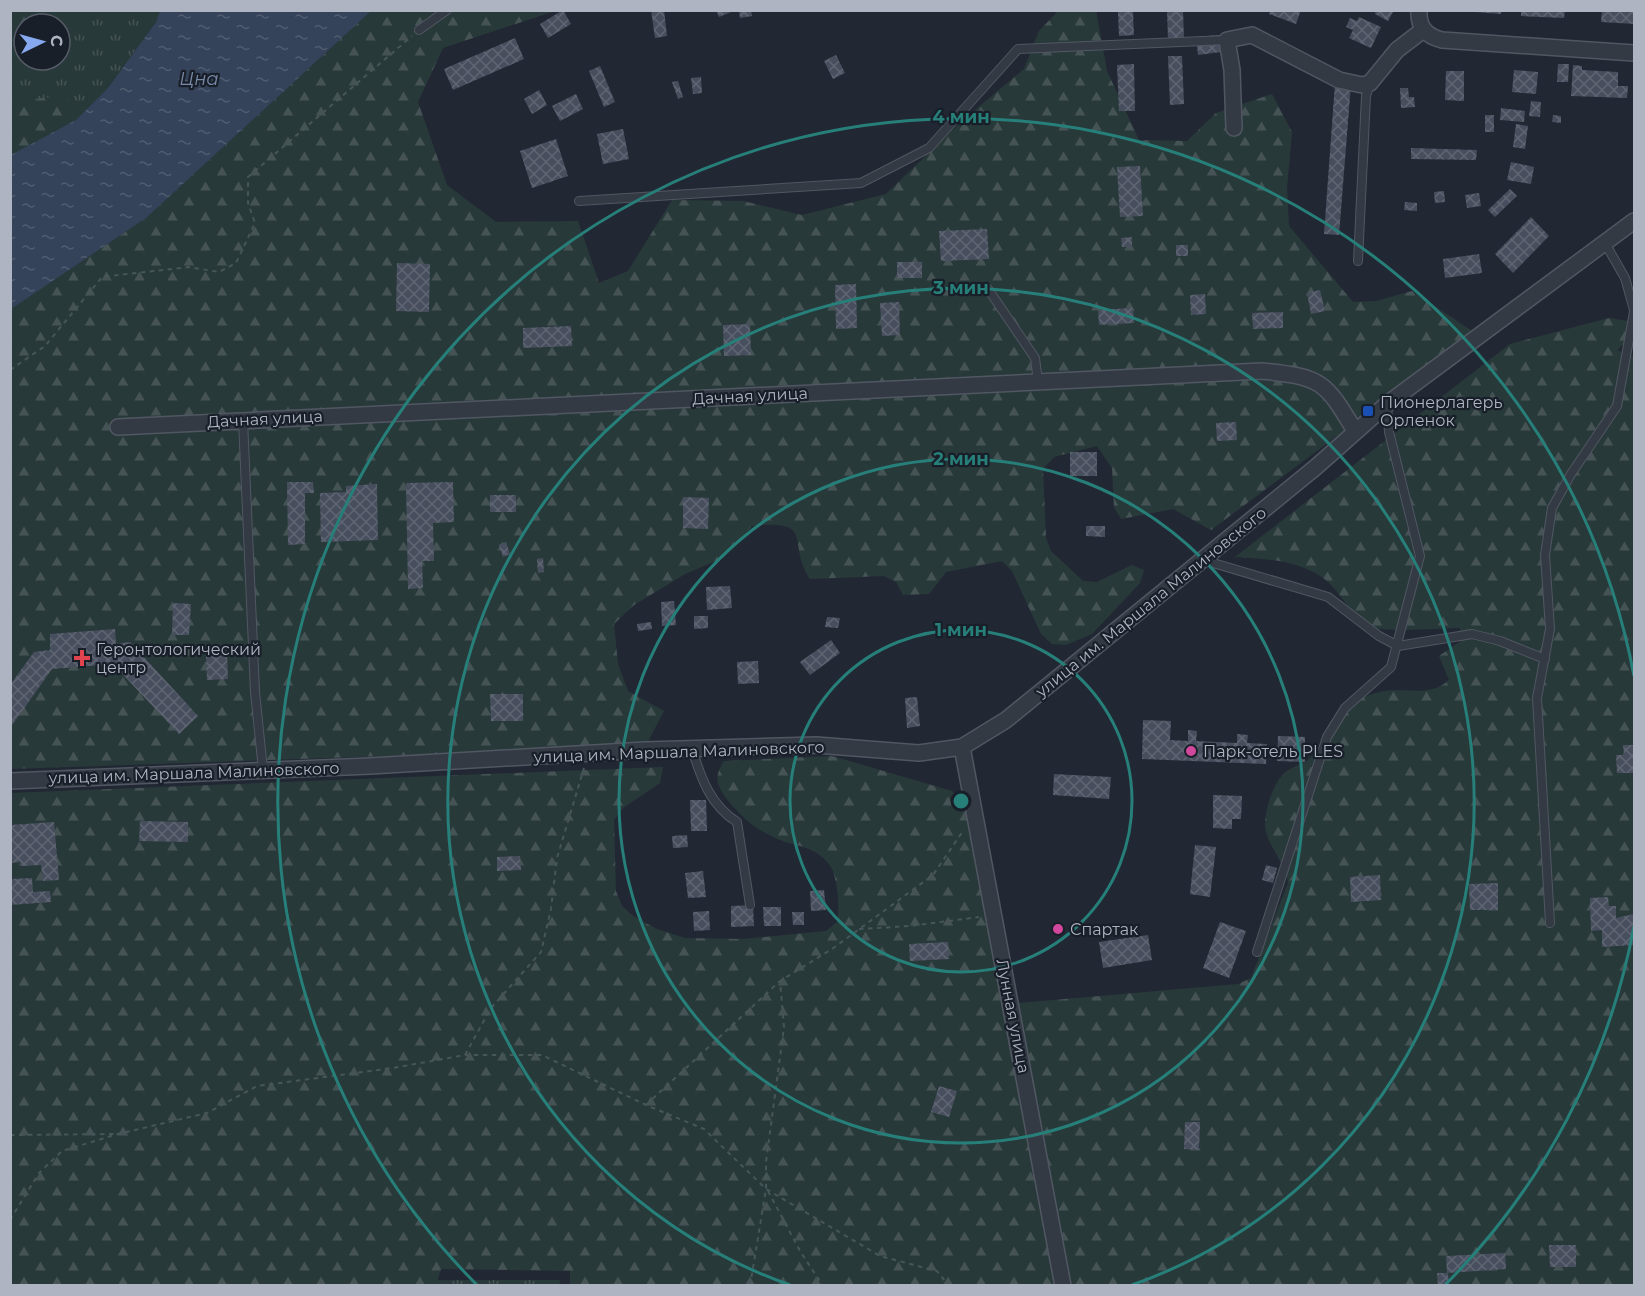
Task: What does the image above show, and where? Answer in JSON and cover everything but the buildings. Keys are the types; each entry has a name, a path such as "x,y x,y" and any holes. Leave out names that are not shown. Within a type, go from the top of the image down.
{"street":[{"path":"1419,10 1423,30 1434,38 1455,42 1635,53"},
{"path":"1234,128 1232,70 1227,40 1252,35 1353,85 1370,83 1396,50 1423,30"},
{"name":"улица им. Маршала Малиновского","path":"10,781 692,749 816,745 919,753 962,747 1006,720 1202,560 1387,404 1635,221"},
{"name":"Дачная улица","path":"118,426 1262,371 1294,374 1316,380 1333,394 1355,431"},
{"name":"Лунная улица","path":"962,747 1063,1286"}],"lane":[{"path":"419,30 447,10"},
{"path":"579,201 861,183 929,148 1018,49 1227,40"},
{"path":"1358,261 1366,96 1370,83"},
{"path":"1550,923 1538,698 1550,629 1545,555 1552,508 1571,474 1617,406 1635,311 1625,278 1605,243"},
{"path":"988,289 1035,358 1038,382"},
{"path":"1257,952 1327,737 1346,708 1391,667 1420,556 1389,432 1387,404"},
{"path":"243,420 255,692 263,770"},
{"path":"1202,560 1328,597 1379,636 1398,646 1472,634 1500,640 1545,659"},
{"path":"692,749 702,781 722,812 737,822 750,905"}],"path":[{"path":"10,370 45,346 102,277 189,267 219,272 236,263 255,223 248,203 248,177 419,30"},
{"path":"465,1055 491,1008 541,952 551,909 557,858 589,753"},
{"path":"646,1105 780,981 933,875 972,817 975,817"},
{"path":"858,929 910,926 994,915"},
{"path":"750,1286 766,1189 766,1162 784,1027 780,981"},
{"path":"10,1220 39,1173 62,1151 118,1134 207,1113 257,1086 393,1068 465,1055 542,1055 646,1105 704,1129 766,1189 880,1256 937,1271 949,1286"},
{"path":"10,1135 118,1134"},
{"path":"766,1189 800,1251 823,1286"}],"green space":[{"path":"1096,10 1107,71 1139,140 1187,141 1216,113 1272,94 1292,132 1287,188 1289,226 1353,302 1376,301 1412,291 1475,333 1211,530 1173,509 1121,519 1114,507 1112,468 1097,446 1054,457 1043,469 1046,538 1051,551 1083,581 1097,582 1132,565 1144,570 1140,583 1092,634 1066,645 1052,644 1041,634 1012,571 1002,561 946,572 929,594 903,595 896,582 884,576 810,579 803,566 793,530 785,526 752,526 723,558 685,574 634,605 614,624 618,664 628,691 664,711 645,747 11,769 10,309 146,218 371,11 555,11 443,48 418,102 447,185 496,222 578,221 599,283 628,271 672,200 743,201 802,215 886,194 962,121 1024,69 1039,31 1058,11"},
{"path":"11,11 160,11 156,22 108,88 75,121 11,155"},
{"path":"11,11 86,11 72,24 72,12 12,12 12,72 18,72 15,84 20,95 27,100 67,97 72,104 75,121 11,155"},
{"path":"1609,318 1634,322 1634,335 1617,350 1634,357 1634,1285 570,1286 570,1271 441,1269 436,1286 11,1285 10,793 663,767 660,783 623,808 614,820 616,891 622,906 633,916 657,929 685,938 743,939 826,931 837,922 838,892 832,869 817,853 764,832 738,812 718,784 721,766 724,761 832,756 952,791 972,817 979,877 989,911 1007,1004 1238,984 1251,978 1288,883 1284,868 1266,833 1265,825 1269,803 1278,781 1287,771 1310,758 1336,718 1350,703 1380,692 1425,691 1441,686 1449,680 1439,656 1461,641 1460,628 1405,630 1377,628 1355,614 1333,587 1317,574 1283,562 1235,557 1510,344"},
{"path":"560,1280 559,1286 11,1286 10,1281"}],"water":[{"name":"Цна","path":"160,11 371,11 146,218 11,309 11,155 76,120 108,88 156,22"}],"place":[{"name":"Пионерлагерь Орленок","path":"1368,411"},
{"name":"Геронтологический центр","path":"82,658"},
{"name":"Парк-отель PLES","path":"1191,751"},
{"name":"Спартак","path":"1058,929"}]}
